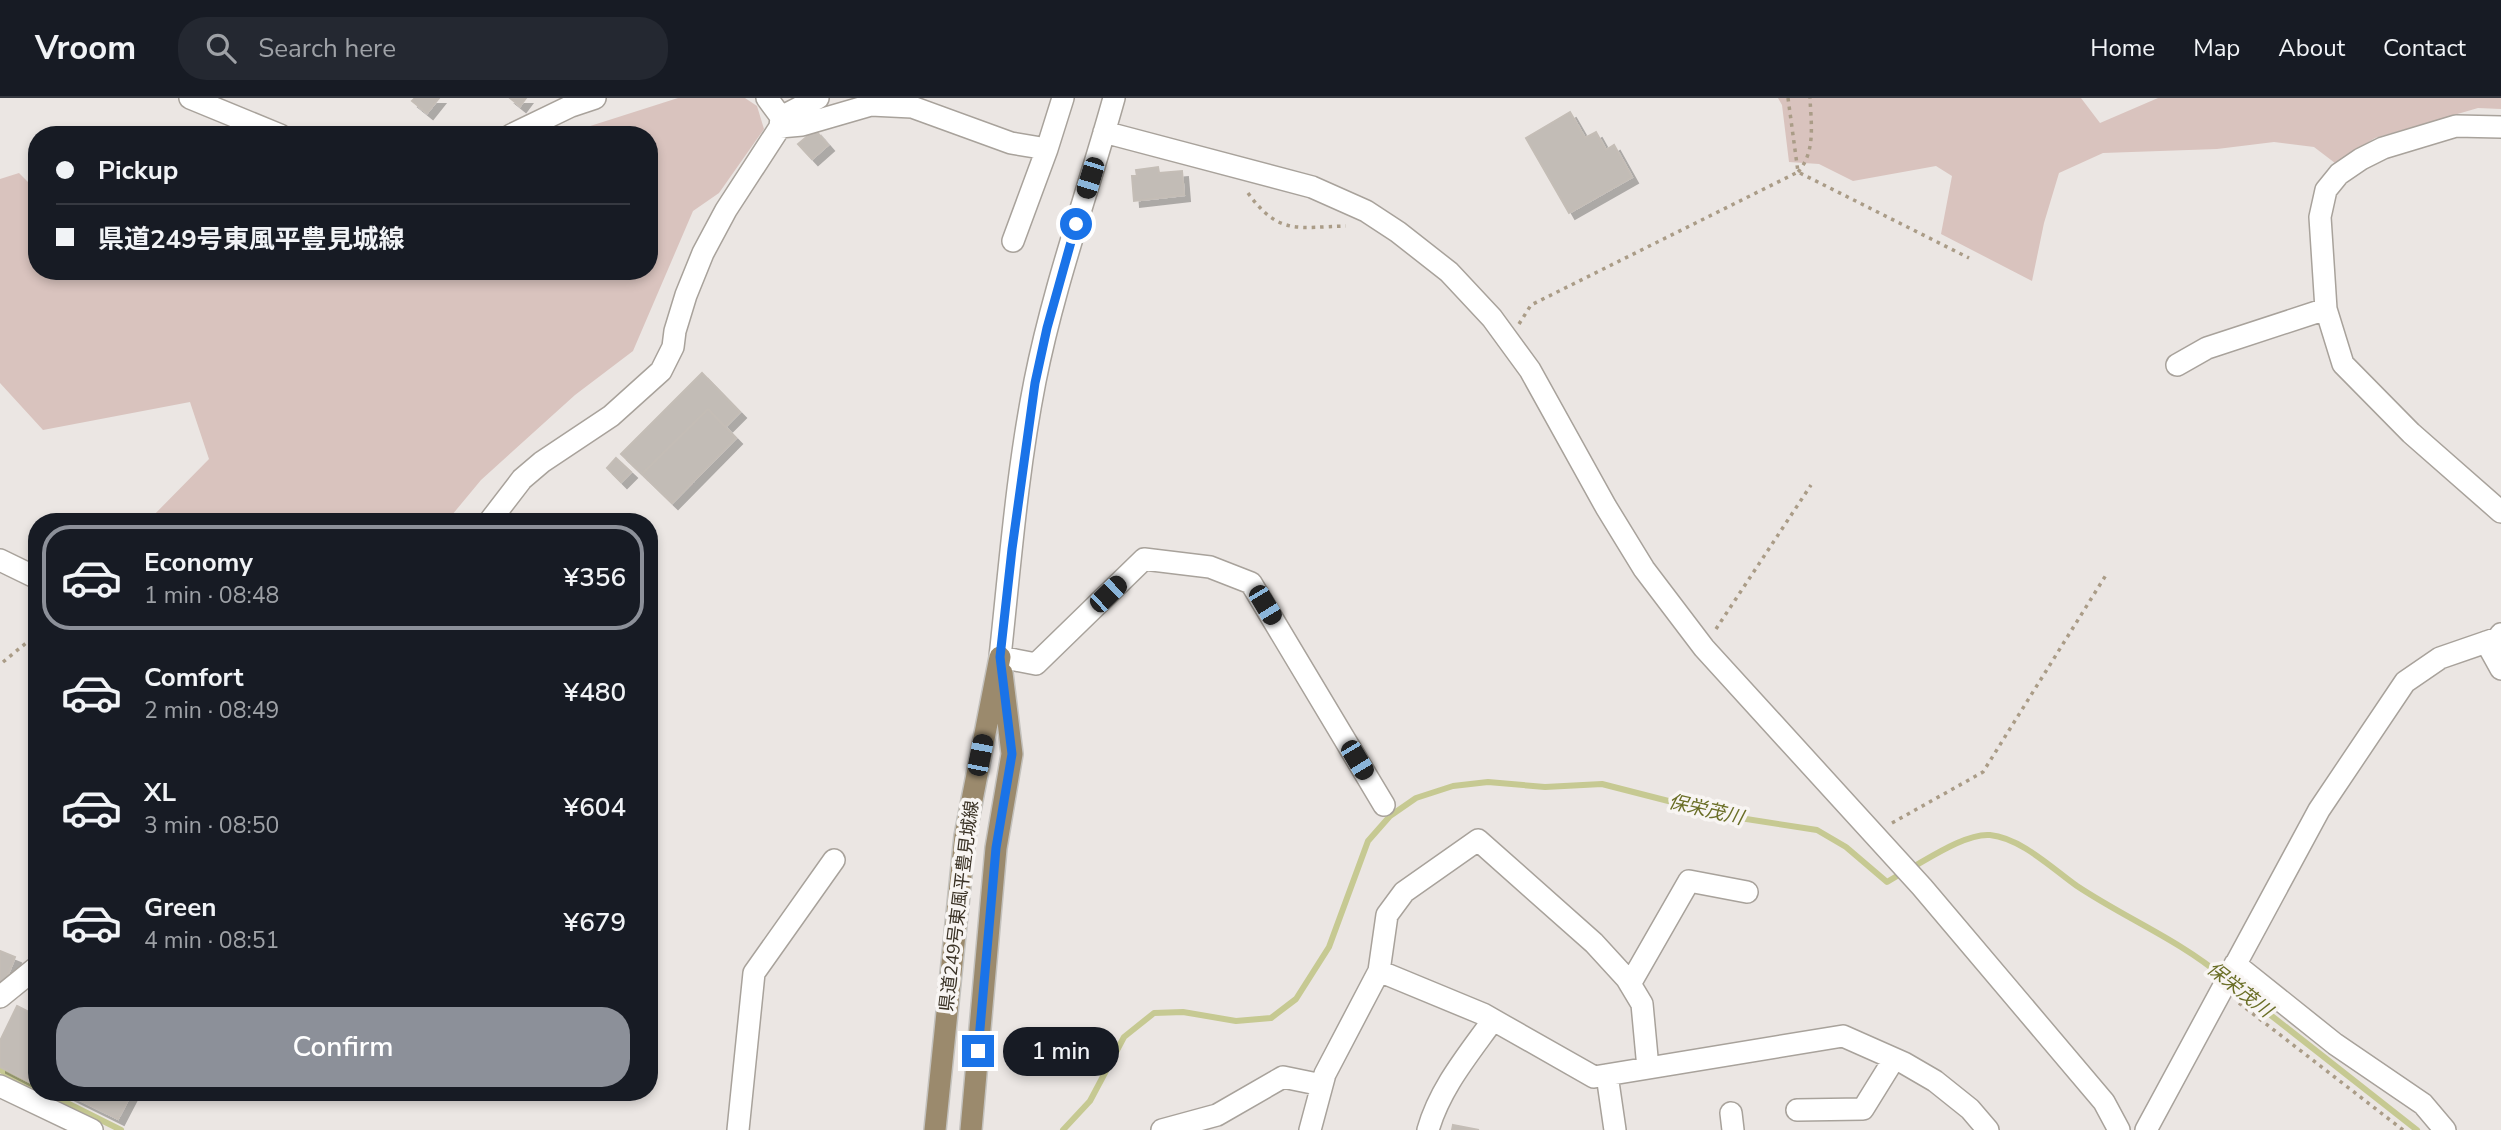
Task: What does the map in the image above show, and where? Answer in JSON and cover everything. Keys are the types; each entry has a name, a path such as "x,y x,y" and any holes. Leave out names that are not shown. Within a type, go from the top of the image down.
{"main road":[{"name":"県道249号東風平豊見城線","path":"935,1130 965,836 1000,657"},
{"name":"県道249号東風平豊見城線","path":"971,1130 996,848 1012,754 1000,657"}],"street":[{"path":"190,98 258,126"},
{"path":"526,126 567,102 594,98"},
{"path":"767,98 780,122"},
{"path":"496,513 522,479 542,462 611,416 661,371 673,346 686,295 703,253 726,210 780,122 818,98"},
{"path":"1013,241 1063,98"},
{"path":"1114,98 1062,270 1035,383 1024,452 1000,657 1036,664 1144,559 1210,567 1251,583 1384,805"},
{"path":"780,122 802,125 871,105 912,107 924,104 1011,143 1047,149"},
{"path":"2501,127 2456,126 2383,148 2339,174 2326,190 2320,216 2326,309 2343,364 2411,433 2501,512"},
{"path":"1104,132 1312,187 1366,211 1449,272 1492,318 1530,370 1606,507 1644,569 1704,648 1922,887 2104,1102 2119,1130"},
{"path":"2177,365 2207,348 2326,309"},
{"path":"0,560 28,574"},
{"path":"2146,1130 2319,810 2405,682 2440,658 2493,638 2501,669"},
{"path":"1310,1130 1325,1074 1380,971 1387,915 1404,892 1478,840 1594,943 1630,984 1642,1004 1648,1068"},
{"path":"738,1130 754,973 834,860"},
{"path":"1630,984 1689,881 1747,892"},
{"path":"2235,966 2335,1044 2423,1104 2445,1130"},
{"path":"1380,971 1493,1020 1594,1077 1843,1036 1935,1081 1970,1109 1988,1130"},
{"path":"0,997 28,974"},
{"path":"1428,1130 1433,1112 1448,1083 1493,1020"},
{"path":"1797,1110 1863,1109 1894,1059"},
{"path":"1607,1075 1615,1130"},
{"path":"1161,1130 1217,1115 1283,1077 1322,1085"},
{"path":"0,1086 28,1099"},
{"path":"31,1101 92,1130"}],"path":[{"path":"1788,98 1798,172"},
{"path":"1507,339 1531,305 1798,172 1807,162 1812,132 1810,98"},
{"path":"1237,166 1240,181 1262,213 1286,225 1348,225 1358,223 1366,211"},
{"path":"1798,172 1969,258"},
{"path":"1704,648 1811,485"},
{"path":"1874,834 1983,772 2106,575"},
{"path":"3,662 28,641"},
{"path":"2218,998 2225,1008 2234,999 2403,1130"}],"shaded area":[{"path":"678,98 745,98 757,106 764,129 719,193 693,211 633,351 575,395 481,480 454,513 156,513 209,459 190,402 43,430 0,383 0,179 19,173 28,182 28,280 658,280 658,126 590,126"},
{"path":"1778,98 2081,98 2100,123 2158,98 2501,98 2501,109 2478,108 2375,138 2335,163 2314,147 2274,142 2217,149 2103,153 2059,173 2044,223 2032,281 1941,234 1952,176 1936,166 1853,181 1819,164 1789,162 1782,105"}],"building":[{"path":"415,98 439,98 427,113 412,101"},
{"path":"510,98 526,98 520,106"},
{"path":"1570,112 1585,138 1596,132 1606,150 1614,145 1632,177 1569,213 1526,138"},
{"path":"815,130 828,145 812,159 798,144"},
{"path":"1158,167 1159,173 1182,171 1184,195 1134,201 1132,176 1137,176 1136,170"},
{"path":"702,373 740,412 725,427 708,409 642,474 621,454"},
{"path":"708,409 736,438 672,503 642,474"},
{"path":"616,458 631,472 621,482 607,468"},
{"path":"0,951 15,957 2,989 0,988"},
{"path":"17,1006 28,1012 28,1081 0,1067 0,1041"},
{"path":"82,1101 127,1101 118,1119"},
{"path":"1453,1125 1479,1130 1452,1130"}],"waterway":[{"name":"保栄茂川","path":"1063,1130 1090,1101 1124,1037 1154,1013 1183,1012 1236,1021 1271,1018 1296,999 1329,947 1368,841 1390,816 1416,798 1453,786 1488,782 1545,787 1602,784 1727,816 1817,830 1846,847 1887,882 1902,873"},
{"name":"保栄茂川","path":"1911,868 1971,838 1981,835 2002,837 2025,848 2095,898 2170,940 2223,977"},
{"name":"保栄茂川","path":"2231,984 2417,1130"},
{"name":"保栄茂川","path":"0,1070 28,1084"},
{"name":"保栄茂川","path":"63,1101 121,1130"}],"route":[{"path":"978,1051 996,848 1012,754 1000,657 1012,549 1035,383 1047,328 1076,224"}]}
